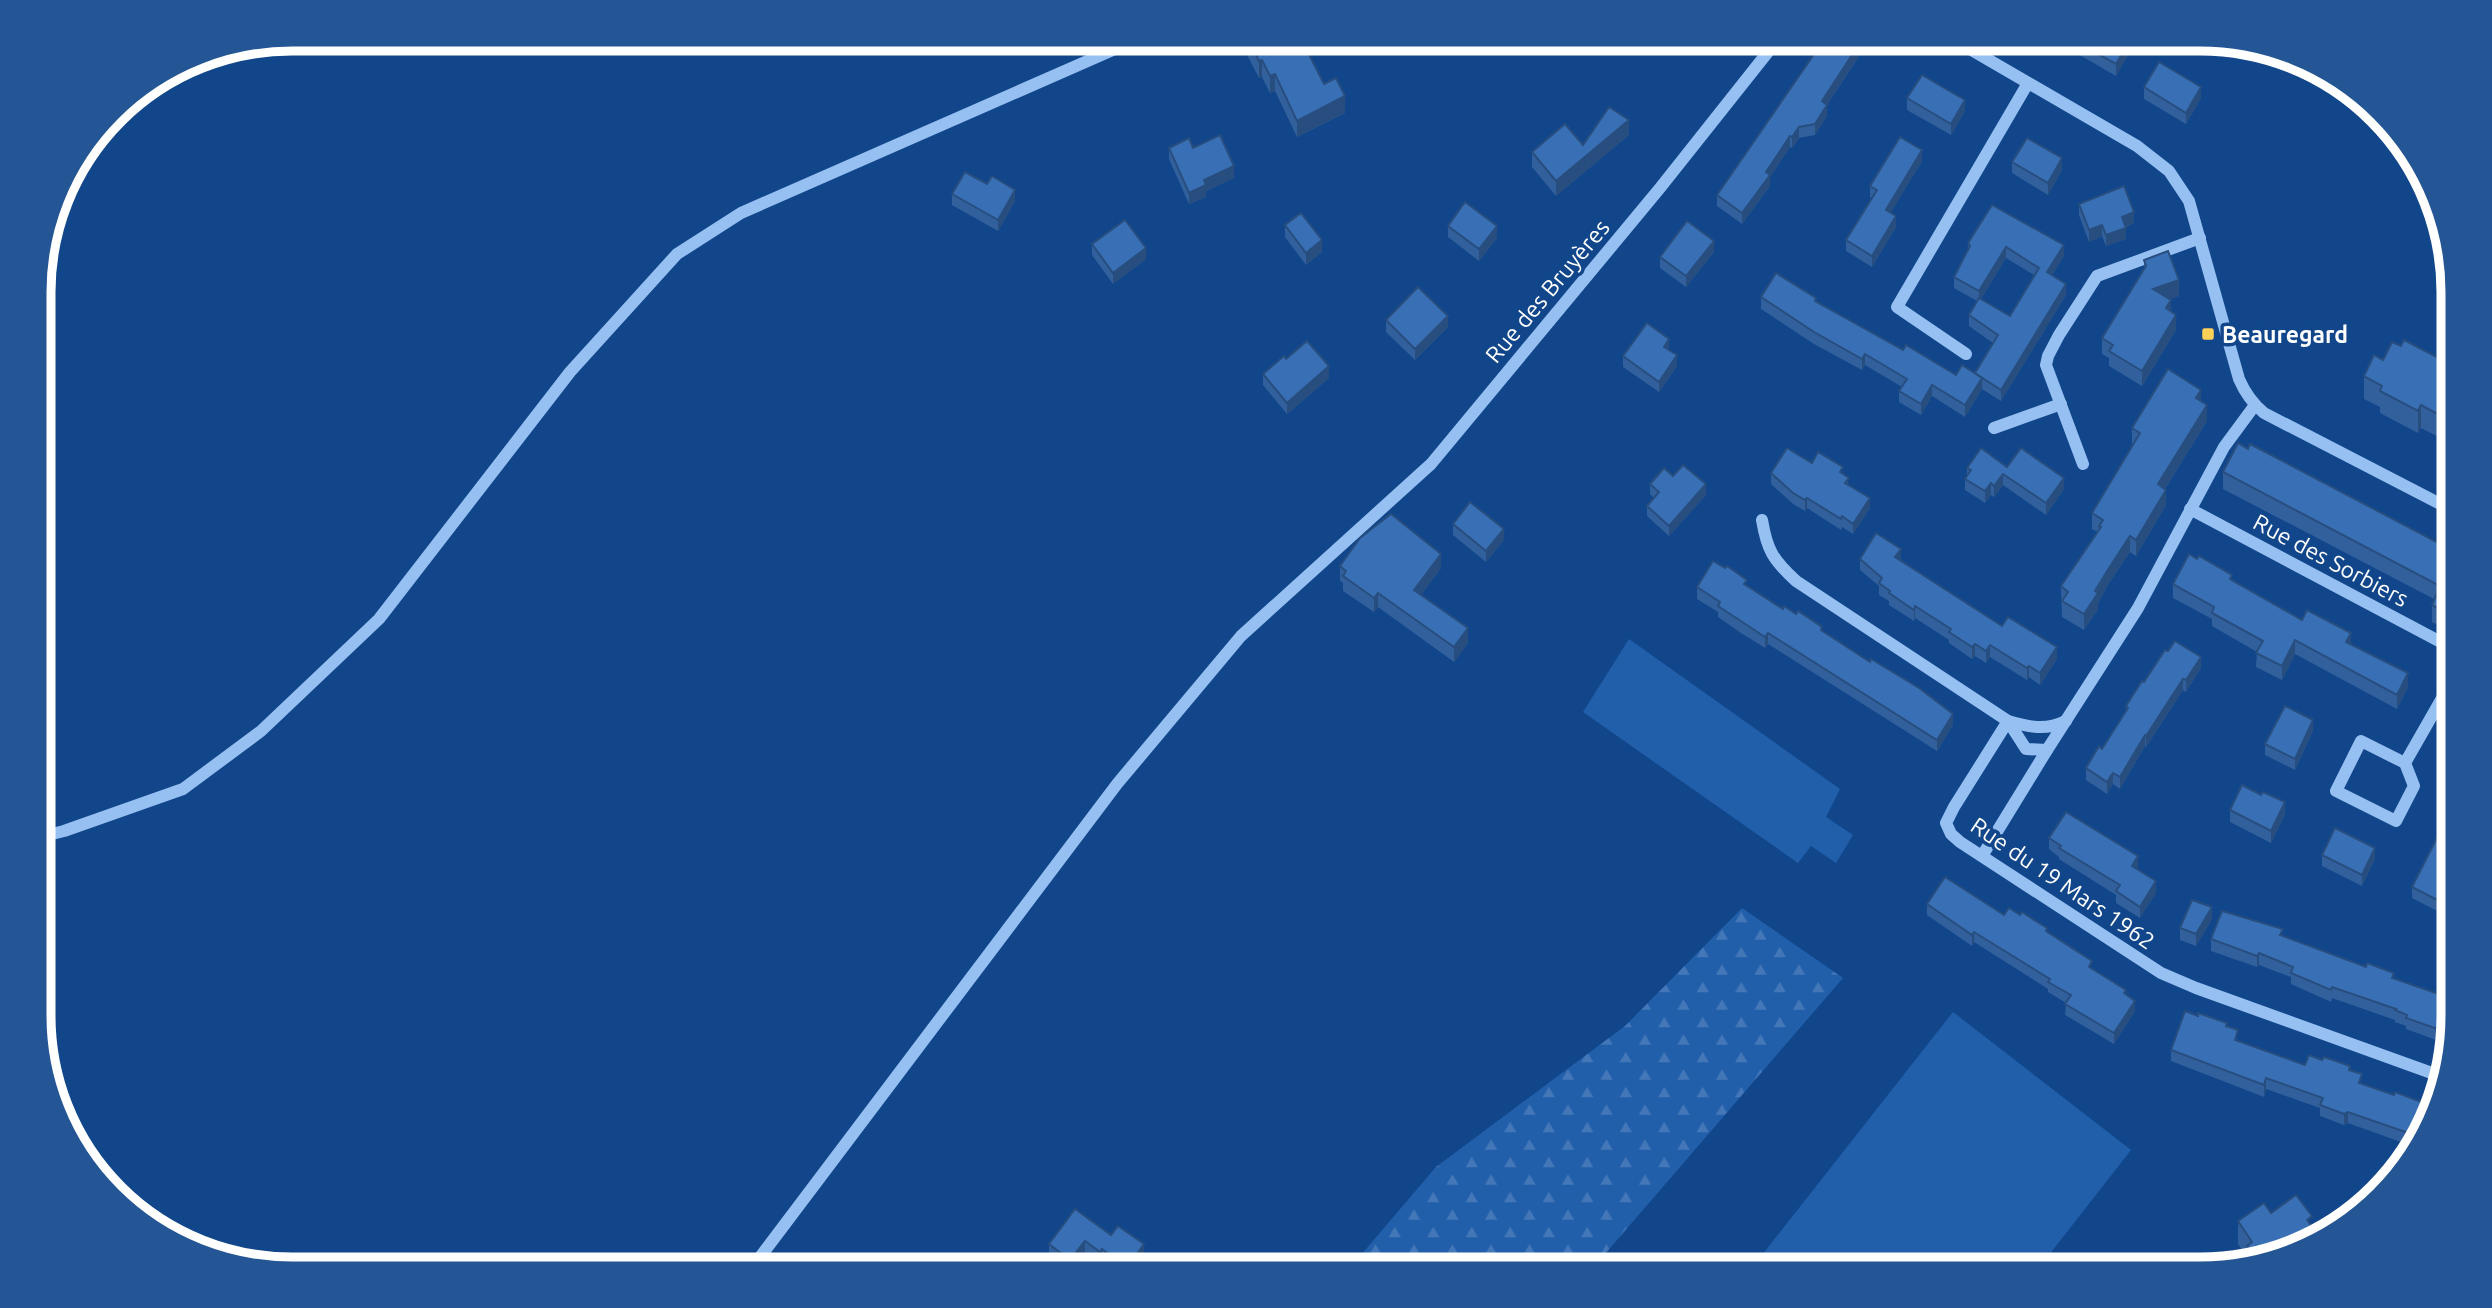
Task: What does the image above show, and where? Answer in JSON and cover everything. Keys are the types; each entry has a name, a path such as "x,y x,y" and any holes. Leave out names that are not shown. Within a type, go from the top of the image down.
{"street":[{"path":"51,834 183,789 261,732 379,619 569,372 677,254 741,213 1111,51"},
{"name":"Rue des Bruyères","path":"760,1257 1117,784 1241,636 1431,464 1660,188 1769,51"},
{"path":"1973,51 2137,146 2162,165 2182,187 2200,238 2239,379 2255,405 2264,413 2441,504"},
{"path":"1965,354 1897,307 2028,83"},
{"path":"2083,464 2046,365 2048,356 2097,276 2200,238"},
{"path":"1994,428 2061,404"},
{"path":"1982,856 2138,608 2224,447 2255,405"},
{"name":"Rue des Sorbiers","path":"2190,509 2441,642"},
{"path":"1762,520 1766,545 1777,564 1796,581 2008,721 2031,728 2052,728 2067,721"},
{"path":"2405,763 2441,700"},
{"path":"2008,721 2026,749 2048,750"},
{"name":"Rue du 19 Mars 1962","path":"2008,721 1946,823 1951,834 1960,842 2161,973 2434,1074"},
{"path":"2361,741 2405,763 2414,786 2396,821 2336,791 2361,741"}],"green space":[{"path":"1629,639 1840,789 1826,817 1853,835 1836,863 1811,846 1798,863 1583,712"},
{"path":"1742,908 1843,978 1602,1257 1359,1257 1436,1167 1625,1026"},
{"path":"1953,1012 2131,1150 2047,1257 1760,1257"}],"building":[{"path":"1254,51 1307,51 1324,84 1336,78 1345,96 1297,121 1275,74 1270,76 1262,60 1259,61"},
{"path":"1816,51 1855,51 1822,101 1827,105 1815,124 1799,127 1792,137 1790,136 1766,172 1770,175 1742,213 1717,195"},
{"path":"2092,51 2124,51 2116,64"},
{"path":"2159,62 2201,87 2186,113 2144,87"},
{"path":"1922,75 1965,100 1951,124 1907,98"},
{"path":"1609,107 1629,120 1556,181 1532,152 1565,124 1583,145"},
{"path":"1220,135 1234,166 1204,180 1206,185 1189,193 1169,148 1189,138 1193,148"},
{"path":"1900,137 1922,150 1886,210 1896,216 1872,256 1846,240 1877,190 1870,186"},
{"path":"2027,138 2062,158 2048,183 2012,162"},
{"path":"965,172 987,184 992,176 1015,190 998,220 952,194"},
{"path":"2124,186 2134,212 2122,217 2126,228 2106,235 2102,225 2089,230 2079,204"},
{"path":"1465,202 1497,226 1479,249 1448,226"},
{"path":"1992,205 2064,245 2047,272 2066,284 2001,390 1975,373 1998,335 1969,315 1979,298 2010,316 2039,268 2006,247 1979,291 1954,277 1970,246 1968,243"},
{"path":"1301,213 1322,240 1306,253 1285,225"},
{"path":"1125,220 1146,248 1113,273 1092,244"},
{"path":"1687,221 1714,241 1686,276 1660,257"},
{"path":"2168,251 2179,280 2153,289 2171,300 2166,308 2176,315 2142,371 2109,351 2113,345 2102,338 2146,266 2144,260"},
{"path":"1776,273 1816,298 1815,301 1903,350 1906,345 1956,375 1962,365 1982,378 1965,405 1932,385 1921,404 1899,391 1907,379 1865,354 1862,359 1814,332 1761,297"},
{"path":"1418,287 1448,316 1415,349 1386,320"},
{"path":"1647,323 1669,339 1664,347 1677,355 1659,382 1623,356"},
{"path":"2404,340 2441,359 2441,416 2421,405 2418,411 2380,391 2382,386 2364,376 2374,355 2383,360 2392,342 2401,346"},
{"path":"1307,341 1329,366 1287,403 1263,374"},
{"path":"2168,369 2201,390 2196,398 2207,405 2158,484 2166,490 2136,540 2130,536 2095,591 2098,593 2084,614 2062,601 2068,592 2061,586 2101,527 2099,526 2103,520 2092,513 2140,433 2132,428"},
{"path":"2238,443 2248,449 2250,444 2441,544 2441,610 2432,605 2440,586 2223,472"},
{"path":"1787,448 1812,463 1818,452 1843,467 1840,472 1849,478 1845,483 1870,498 1853,524 1793,493 1771,473"},
{"path":"1981,448 2007,467 2021,448 2064,478 2046,503 2003,474 1994,486 1991,483 1985,491 1965,479 1971,470 1967,468"},
{"path":"1683,465 1706,484 1669,526 1647,506 1659,492 1650,484 1664,468 1673,476"},
{"path":"1470,502 1504,529 1486,551 1453,524"},
{"path":"1391,514 1441,554 1414,590 1468,628 1454,647 1378,593 1374,598 1343,576 1346,571 1340,566 1360,538"},
{"path":"1876,533 1901,549 1895,557 2002,626 2008,617 2057,647 2040,673 1990,645 1986,651 1975,644 1972,647 1949,632 1951,629 1915,606 1914,610 1889,593 1890,591 1879,583 1882,578 1860,559"},
{"path":"2189,554 2197,559 2199,556 2232,575 2230,579 2302,620 2307,610 2351,633 2346,642 2408,673 2397,695 2295,640 2282,666 2256,653 2263,641 2212,613 2214,607 2173,584"},
{"path":"1713,561 1725,568 1727,566 1747,580 1744,584 1783,609 1784,606 1796,614 1798,611 1822,627 1821,630 1870,662 1871,659 1919,688 1953,714 1937,740 1768,633 1765,637 1718,606 1720,602 1697,587"},
{"path":"2175,641 2201,657 2145,735 2120,777 2113,773 2107,782 2086,768 2099,746 2102,749 2142,681 2144,682 2165,650 2168,651"},
{"path":"2285,706 2313,720 2295,759 2265,744"},
{"path":"2242,785 2261,795 2263,792 2285,802 2271,831 2230,810"},
{"path":"2066,812 2138,856 2132,866 2156,881 2140,907 2116,891 2120,885 2059,848 2061,846 2049,838"},
{"path":"2335,828 2375,848 2362,875 2322,855"},
{"path":"2441,830 2441,897 2439,901 2412,887"},
{"path":"1945,877 2004,915 2009,908 2020,915 2022,912 2092,961 2089,967 2126,990 2124,993 2135,1001 2114,1033 2065,1004 2071,995 2048,982 2050,979 1974,932 1972,935 1927,904"},
{"path":"2192,900 2212,907 2196,934 2180,928"},
{"path":"2222,911 2283,929 2280,935 2366,967 2367,963 2394,973 2392,978 2441,995 2440,1030 2406,1018 2407,1015 2396,1009 2332,987 2331,990 2291,973 2293,967 2259,953 2257,956 2211,939"},
{"path":"2185,1011 2198,1016 2198,1013 2227,1023 2226,1026 2238,1030 2235,1040 2305,1065 2309,1055 2322,1060 2324,1057 2350,1066 2349,1070 2362,1074 2359,1083 2424,1103 2410,1134 2320,1105 2323,1098 2266,1078 2264,1085 2171,1050"},
{"path":"2296,1195 2312,1216 2307,1220 2314,1228 2278,1244 2252,1252 2247,1246 2252,1242 2238,1221 2264,1203 2271,1213"},
{"path":"1075,1209 1111,1235 1118,1226 1144,1244 1135,1257 1113,1257 1085,1241 1072,1257 1066,1257 1049,1244"}],"place":[{"name":"Beauregard","path":"2208,334"}]}
